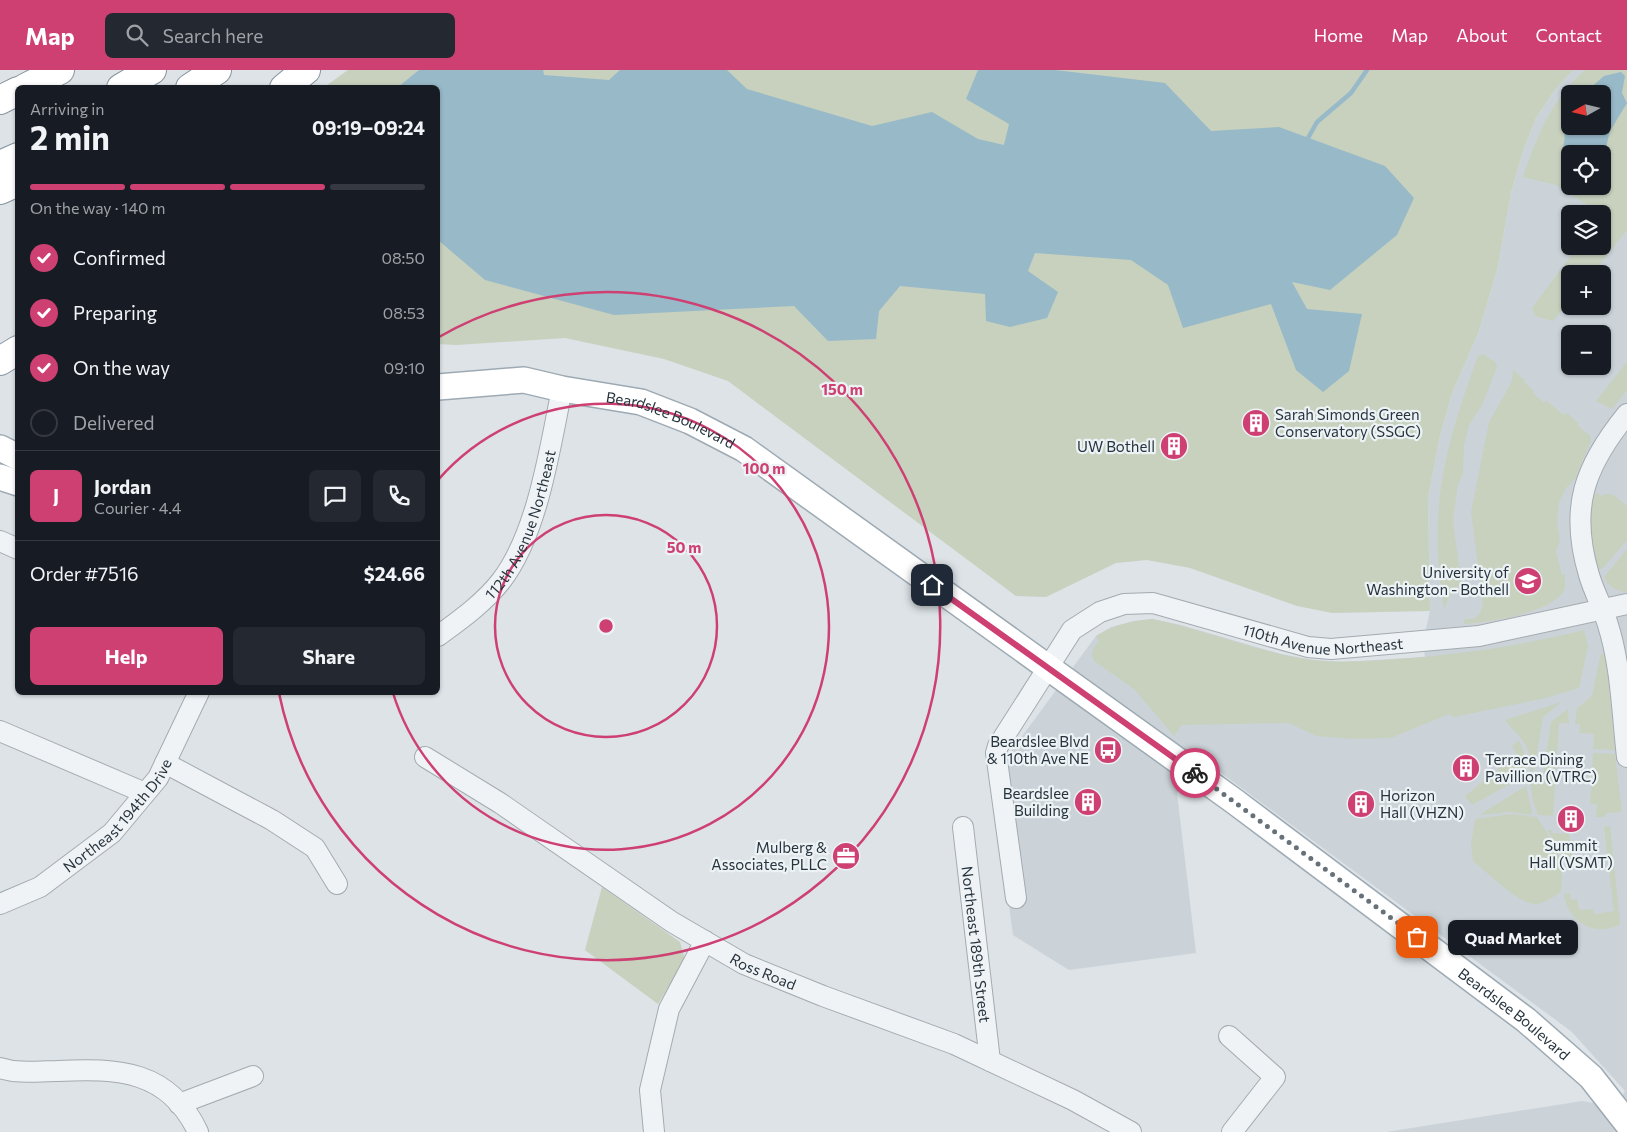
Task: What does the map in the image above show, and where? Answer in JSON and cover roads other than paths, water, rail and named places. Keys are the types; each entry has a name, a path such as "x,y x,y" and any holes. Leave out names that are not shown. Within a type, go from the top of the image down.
{"highway":[{"path":"31,85 60,70"},
{"path":"126,85 152,70"},
{"path":"151,85 174,70"},
{"path":"194,85 217,70"},
{"path":"214,85 236,70"},
{"path":"288,85 306,70"},
{"path":"0,100 15,92"},
{"path":"0,150 15,143"},
{"path":"0,165 15,158"},
{"path":"0,190 15,183"},
{"path":"0,202 15,196"},
{"path":"0,361 15,352"}],"main road":[{"name":"Beardslee Boulevard","path":"440,387 524,380 562,389 641,402 690,421 744,448 1234,802 1526,1020 1591,1077 1627,1122"},
{"name":"Beardslee Boulevard","path":"440,402 475,397 531,397 562,389"},
{"path":"0,448 15,456"},
{"path":"0,477 15,482"}],"street":[{"name":"112th Avenue Northeast","path":"440,634 477,606 498,585 524,540 546,467 562,389"},
{"path":"1627,414 1612,432 1595,463 1583,491 1579,510 1582,548 1608,624 1615,657 1627,757"},
{"path":"0,542 15,548"},
{"name":"110th Avenue Northeast","path":"1016,898 996,753 1004,734 1072,630 1100,612 1124,604 1153,602 1308,647 1331,649 1479,636 1627,604"},
{"name":"Northeast 194th Drive","path":"0,904 40,887 112,832 158,778 198,695"},
{"path":"0,731 145,793"},
{"name":"Ross Road","path":"425,757 500,802 672,922 744,964 823,996 904,1024 990,1060 1073,1100 1131,1132"},
{"path":"165,763 272,820 315,848 337,884"},
{"name":"Northeast 189th Street","path":"963,827 990,1060"},
{"path":"654,1132 650,1090 669,1009 705,941"},
{"path":"1229,1036 1275,1077 1232,1132"},
{"path":"0,1068 15,1072 102,1070 134,1074 163,1088 191,1117 198,1132"},
{"path":"179,1104 254,1076"}],"water":[{"path":"419,70 543,70 544,75 609,80 620,70 727,70 747,89 872,126 932,112 978,139 1004,145 1009,124 966,99 978,70 1055,70 1165,83 1211,131 1279,127 1385,166 1414,198 1397,235 1330,290 1292,282 1307,309 1362,314 1349,371 1323,392 1296,370 1271,304 1183,328 1168,285 1131,260 1035,253 1028,271 1058,292 1047,318 1010,327 986,321 985,294 900,286 879,311 876,339 828,341 794,306 614,315 485,280 440,242 440,85 400,85"},
{"path":"1621,72 1625,76 1622,93 1627,103 1611,129 1611,85 1594,85 1604,76"},
{"path":"1564,135 1609,135 1607,145 1564,145"}],"waterway":[{"path":"1308,138 1317,122 1351,93 1367,70"}],"place":[{"name":"Sarah Simonds Green Conservatory (SSGC)","path":"1256,423"},
{"name":"UW Bothell","path":"1174,446"},
{"name":"University of Washington - Bothell","path":"1528,581"},
{"name":"Beardslee Blvd & 110th Ave NE","path":"1108,750"},
{"name":"Terrace Dining Pavillion (VTRC)","path":"1466,768"},
{"name":"Beardslee Building","path":"1088,802"},
{"name":"Horizon Hall (VHZN)","path":"1361,804"},
{"name":"Summit Hall (VSMT)","path":"1571,819"},
{"name":"Mulberg & Associates, PLLC","path":"846,856"},
{"name":"Quad Market","path":"1417,937"}]}
